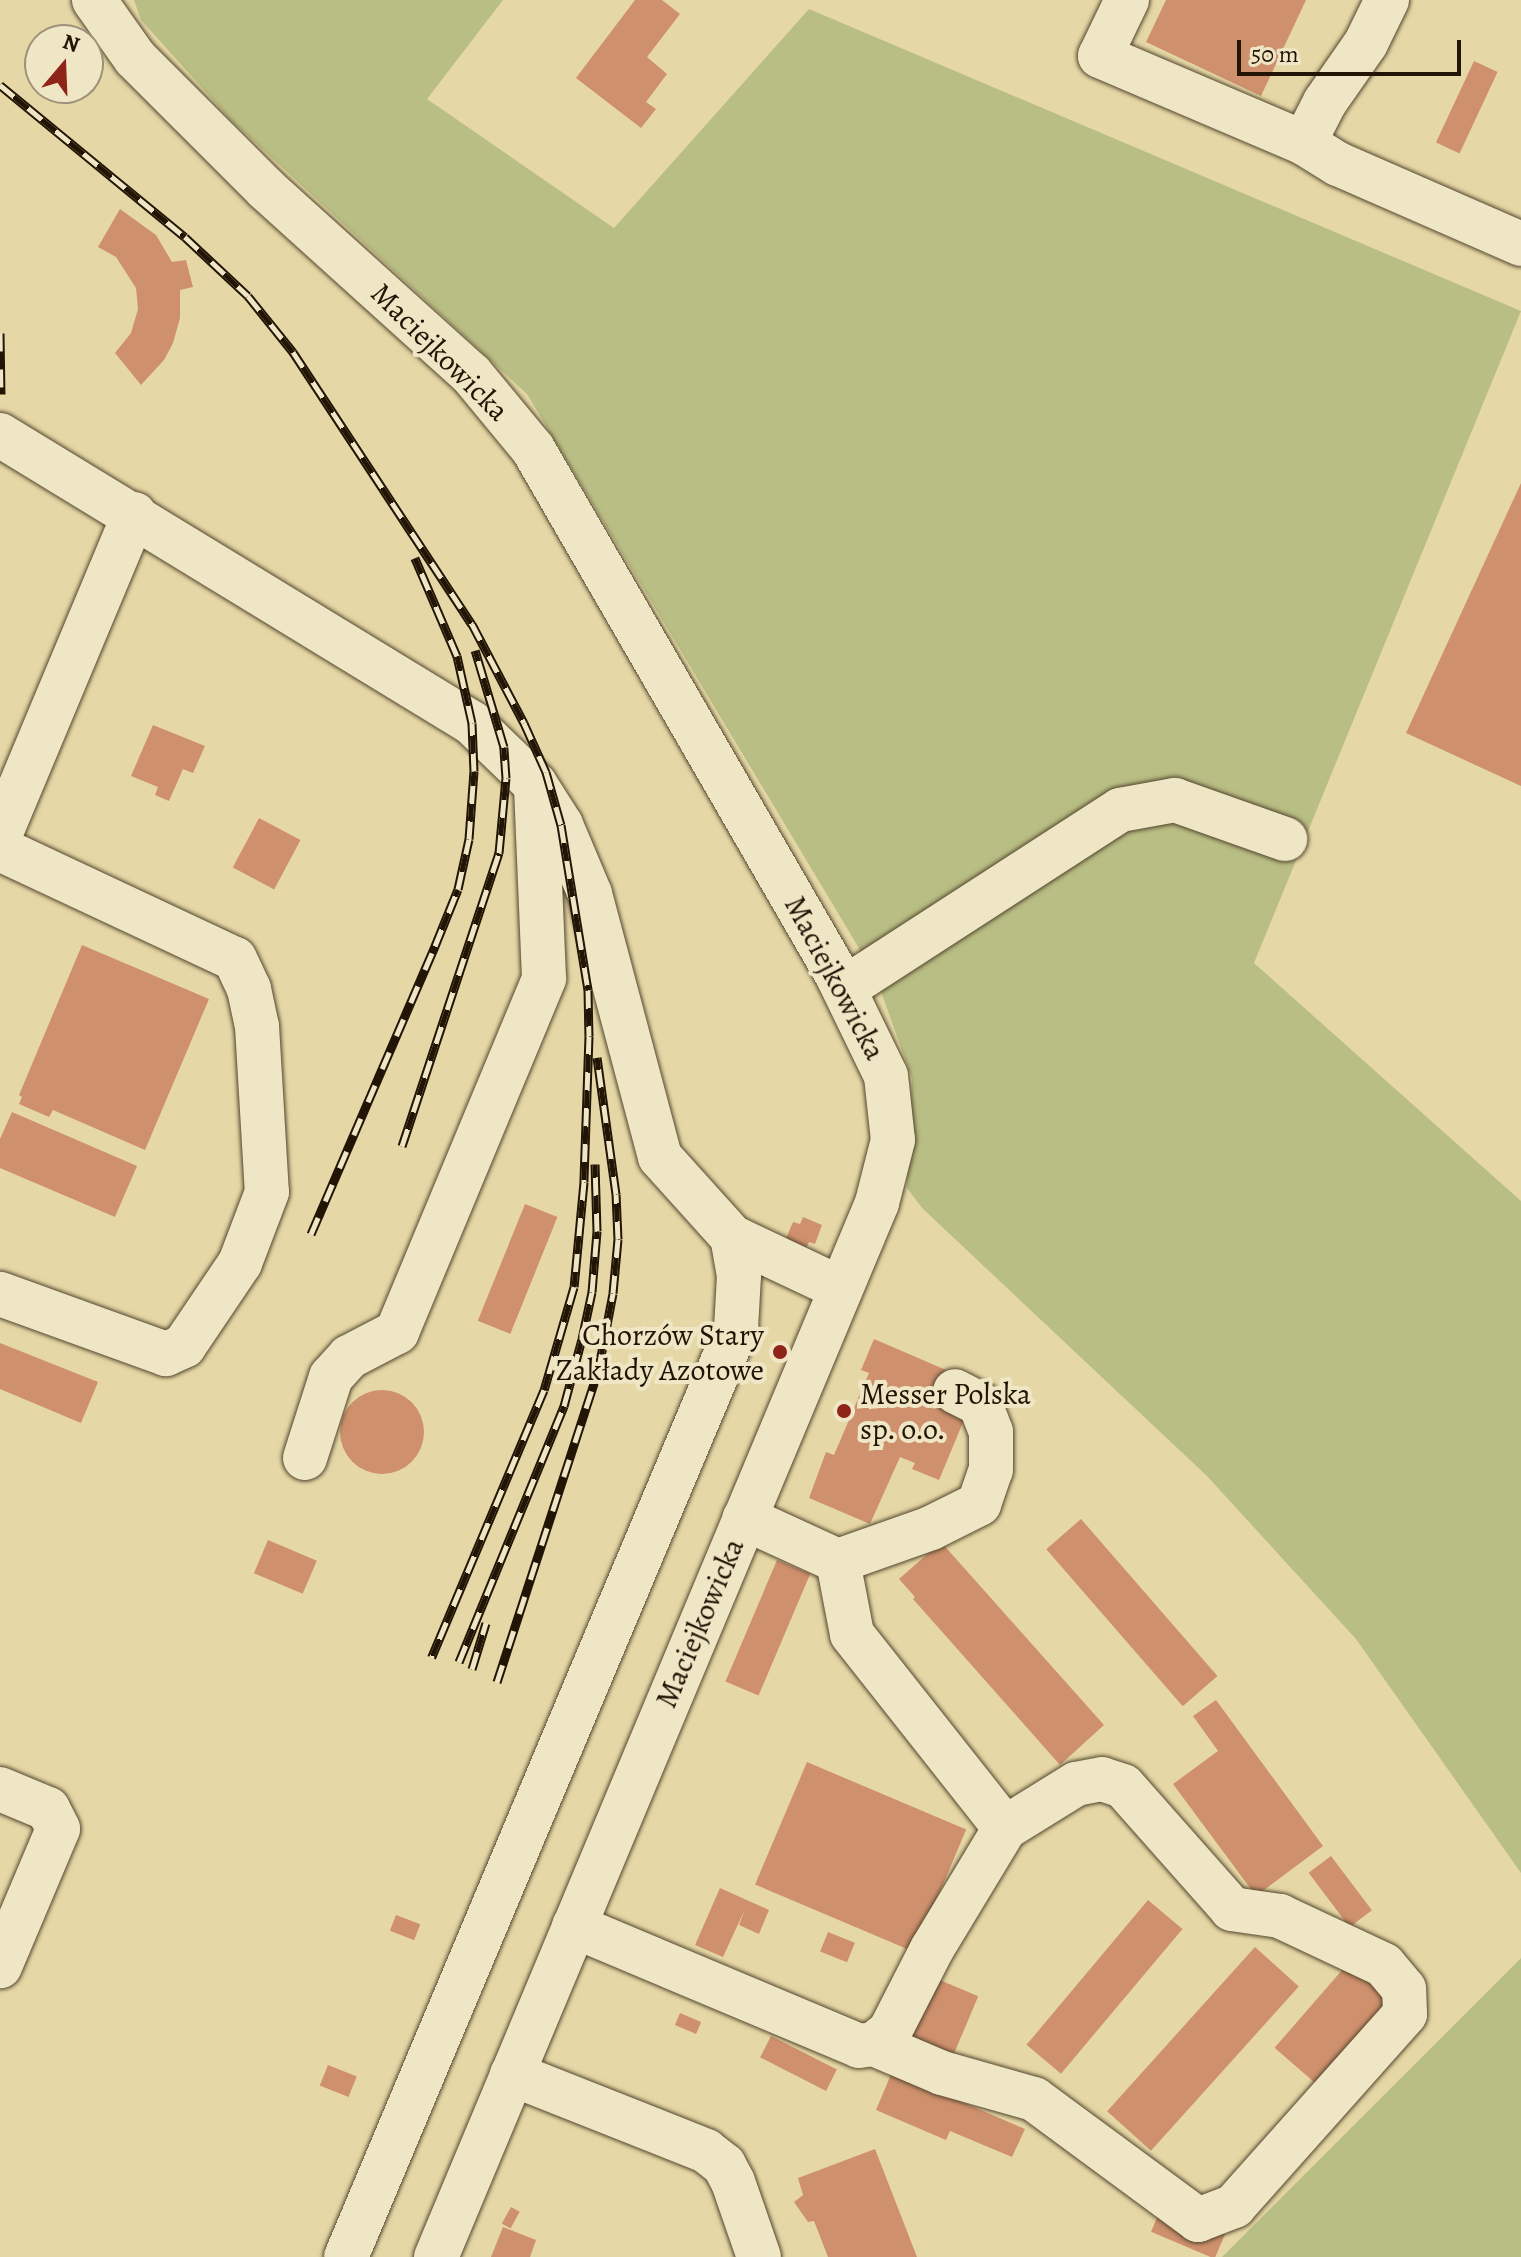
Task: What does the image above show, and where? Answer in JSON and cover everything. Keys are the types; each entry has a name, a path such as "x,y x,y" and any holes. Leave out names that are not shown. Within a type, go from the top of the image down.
{"street":[{"name":"Maciejkowicka","path":"94,0 135,58 266,189 471,374 533,449 845,988 886,1076 893,1140 877,1203 436,2257"},
{"path":"1127,0 1100,56 1304,143 1338,164 1521,244"},
{"path":"1304,143 1325,102 1366,43 1387,0"},
{"path":"0,435 472,723 535,784 561,825 590,894 660,1157 732,1237 840,1288"},
{"path":"0,835 134,514"},
{"path":"305,1458 331,1377 349,1357 397,1332 544,978 535,784"},
{"path":"845,988 1120,810 1175,800 1285,839"},
{"path":"0,849 235,959 249,989 257,1026 267,1192 240,1263 184,1346 166,1354 0,1294"},
{"path":"346,2257 736,1329 739,1276 732,1237"},
{"path":"744,1518 838,1561 931,1528 979,1504 991,1470 991,1432 980,1404 955,1391"},
{"path":"838,1561 852,1634 1005,1828"},
{"path":"574,1926 859,2046 874,2044 942,2073 1034,2099 1198,2220 1234,2206 1405,2014 1404,1989 1384,1965 1280,1916 1232,1909 1123,1786 1102,1779 1076,1784 1005,1828 932,1949 890,2031 874,2044"},
{"path":"0,1789 48,1809 58,1829 0,1966"},
{"path":"512,2074 706,2151 724,2165 733,2182 759,2257"}],"green space":[{"path":"134,0 503,0 427,99 614,228 809,9 1521,311 1254,963 1521,1201 1521,1873 1356,1639 1207,1476 922,1208 907,1188 912,1078 875,975 527,394 231,120 141,20"},
{"path":"1521,1958 1521,2257 1222,2257"}],"building":[{"path":"635,0 662,0 680,14 647,57 667,74 646,102 656,109 641,128 576,78"},
{"path":"1166,0 1306,0 1261,96 1146,42"},
{"path":"1474,61 1498,72 1460,154 1436,143"},
{"path":"120,209 156,235 172,262 186,260 193,287 180,290 180,318 173,343 164,360 141,385 115,353 131,333 138,309 136,288 116,257 98,247"},
{"path":"1521,483 1521,786 1406,733"},
{"path":"153,725 205,746 193,773 183,769 169,801 155,795 158,787 131,776"},
{"path":"259,818 300,840 274,890 233,867"},
{"path":"82,945 209,999 145,1150 53,1110 49,1117 19,1104 22,1097 19,1095"},
{"path":"12,1112 137,1166 115,1217 0,1168 0,1139"},
{"path":"525,1204 557,1217 510,1334 478,1321"},
{"path":"803,1217 822,1225 815,1244 809,1242 805,1251 784,1243 793,1222 800,1224"},
{"path":"874,1339 946,1370 933,1400 966,1415 939,1480 912,1469 915,1463 900,1457 870,1524 809,1498 826,1452 834,1455 869,1373 861,1370"},
{"path":"0,1343 98,1382 81,1423 0,1389"},
{"path":"374,1390 390,1390 406,1397 417,1408 424,1432 421,1448 412,1462 390,1474 374,1474 358,1467 347,1456 340,1440 340,1424 347,1408 358,1397"},
{"path":"1081,1519 1217,1676 1183,1706 1046,1549"},
{"path":"268,1540 317,1561 303,1594 254,1573"},
{"path":"941,1542 1104,1725 1060,1765 913,1599 915,1597 899,1579"},
{"path":"777,1560 810,1574 759,1696 725,1682"},
{"path":"1216,1700 1323,1846 1256,1896 1173,1784 1218,1751 1193,1716"},
{"path":"807,1762 966,1830 914,1952 755,1884"},
{"path":"1331,1856 1372,1910 1350,1927 1309,1873"},
{"path":"720,1888 769,1910 759,1934 739,1925 745,1909 723,1957 695,1945"},
{"path":"1148,1900 1182,1929 1061,2074 1027,2045"},
{"path":"396,1915 420,1924 414,1940 390,1931"},
{"path":"828,1932 855,1943 847,1962 820,1951"},
{"path":"1255,1947 1299,1986 1151,2151 1107,2111"},
{"path":"1350,1961 1392,1998 1317,2085 1275,2048"},
{"path":"935,1978 978,1996 950,2063 907,2044"},
{"path":"680,2013 701,2022 696,2034 675,2025"},
{"path":"771,2036 837,2070 826,2091 760,2057"},
{"path":"328,2065 357,2077 349,2097 320,2085"},
{"path":"892,2072 1025,2129 1012,2157 950,2131 946,2140 876,2110"},
{"path":"875,2149 917,2257 828,2257 814,2221 808,2222 794,2202 803,2195 798,2178"},
{"path":"1162,2206 1226,2233 1215,2257 1210,2257 1151,2232"},
{"path":"511,2207 520,2212 511,2228 502,2224"},
{"path":"503,2227 536,2240 530,2257 491,2257"}],"railway":[{"path":"0,85 185,237 248,296 293,352 472,624 546,772 561,825 588,990 584,1182 574,1287 544,1390 432,1657"},
{"path":"0,333 1,394"},
{"path":"311,1234 458,889 469,839 474,771 472,723 457,656 415,558"},
{"path":"402,1146 499,853 506,778 504,747 475,650"},
{"path":"497,1682 598,1372 613,1293 618,1239 616,1194 597,1057"},
{"path":"459,1662 564,1406 592,1292 597,1231 595,1164"},
{"path":"472,1669 486,1623"}],"place":[{"name":"Chorzów Stary Zakłady Azotowe","path":"780,1352"},
{"name":"Messer Polska sp. o.o.","path":"844,1411"}]}
